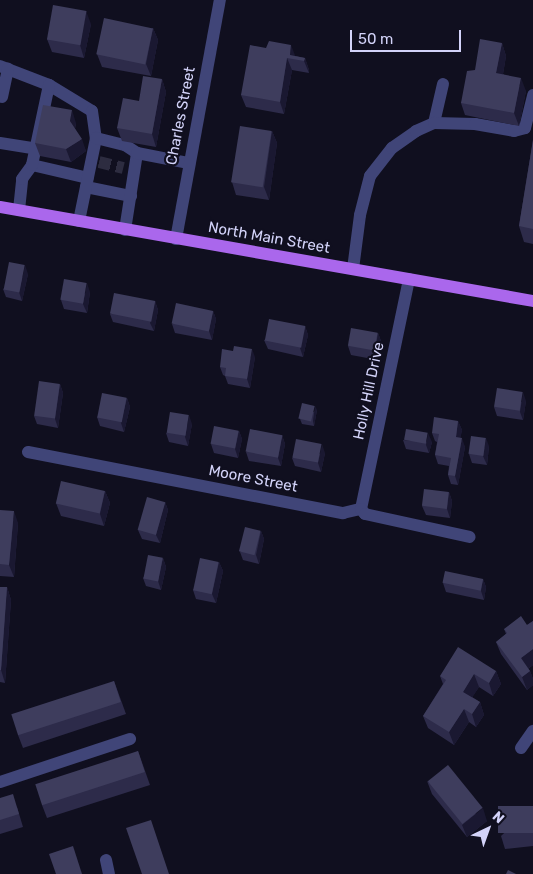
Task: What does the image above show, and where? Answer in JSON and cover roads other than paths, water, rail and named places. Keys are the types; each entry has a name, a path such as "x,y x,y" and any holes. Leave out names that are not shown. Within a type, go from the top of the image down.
{"main road":[{"name":"North Main Street","path":"0,206 125,230 533,301"}],"street":[{"name":"Charles Street","path":"176,239 220,0"},
{"path":"2,98 4,68 49,85 92,111 96,138 95,162 87,183 79,221"},
{"path":"434,123 443,84"},
{"path":"19,210 22,179 32,165 37,149 49,85"},
{"path":"353,269 360,215 370,176 392,148 416,130 434,123 474,124 514,131 525,128 533,95"},
{"path":"96,138 125,145 137,153 189,164"},
{"path":"0,143 37,149"},
{"path":"125,230 130,196 129,170 137,153"},
{"path":"32,165 130,196"},
{"name":"Holly Hill Drive","path":"361,509 409,279"},
{"name":"Moore Street","path":"28,452 343,513 361,509 366,514 470,537"},
{"path":"521,748 533,731"},
{"path":"0,782 130,739"},
{"path":"106,860 110,874"}],"tunnel":[{"path":"99,162 123,168"}]}
